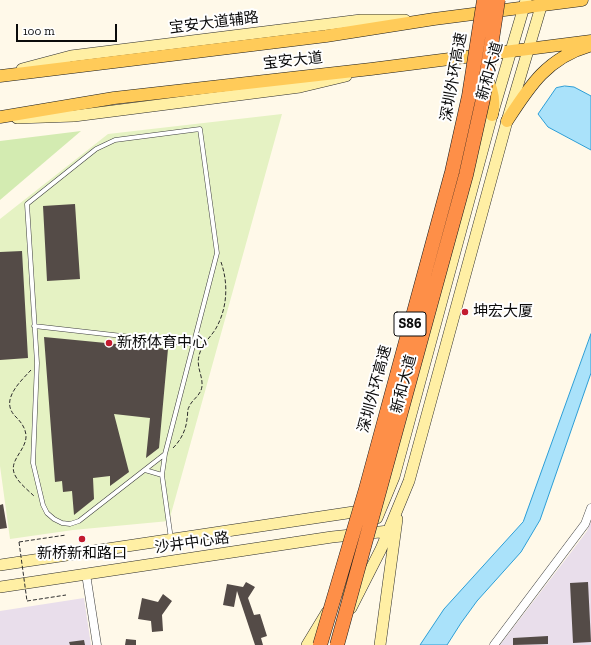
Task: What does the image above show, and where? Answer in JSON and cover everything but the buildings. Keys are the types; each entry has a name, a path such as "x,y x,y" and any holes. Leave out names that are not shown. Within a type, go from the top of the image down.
{"highway":[{"name":"深圳外环高速","path":"320,645 366,489 421,284 445,202 469,96 484,0"},
{"name":"深圳外环高速","path":"337,645 466,175 483,99 498,0"}],"main road":[{"path":"447,18 490,0"},
{"name":"宝安大道","path":"0,76 326,36 447,18 525,4 582,0"},
{"name":"新和大道","path":"330,645 373,566 409,481 507,122 542,3"},
{"name":"新和大道","path":"307,645 343,586 370,533 394,476 492,115 525,4"},
{"name":"宝安大道","path":"0,118 114,98 371,69 591,41"},
{"path":"507,122 532,84 542,73 563,57 591,46"},
{"path":"451,59 463,61 474,66 485,77 490,84 494,99 492,115"},
{"name":"沙井中心路","path":"0,565 381,508"},
{"path":"380,645 398,510"},
{"name":"沙井中心路","path":"0,587 324,538 389,531"},
{"path":"373,566 383,566 390,573"}],"street":[{"path":"494,645 588,524 591,508"},
{"path":"86,574 97,645"}],"lane":[{"path":"165,454 79,522 70,524 62,523 47,513 43,505 33,463 37,363 27,204 96,149 115,140 200,129 217,253 165,454 162,475 171,539"},
{"path":"34,326 193,344"},
{"path":"145,470 162,475"}],"path":[{"path":"165,454 178,442 184,432 189,407 201,390 202,382 198,363 200,352 215,330 224,308 226,284 223,268 217,253"},
{"path":"37,363 12,391 9,403 11,411 24,427 26,436 23,449 14,462 14,473 18,480 43,505"},
{"path":"66,535 19,542 27,601 66,595"}],"shaded area":[{"path":"591,521 591,645 500,645 587,531"},
{"path":"84,598 91,645 0,645 0,611"}],"green space":[{"name":"新桥体育中心","path":"282,114 169,521 73,530 10,539 0,466 0,219 108,134"},
{"path":"81,131 0,200 0,141"}],"water":[{"path":"565,86 574,87 591,96 591,150 548,127 538,114 556,88"},
{"path":"591,334 591,373 540,520 521,552 477,601 447,645 420,645 444,609 523,522"}],"place":[{"name":"坤宏大厦","path":"465,312"},
{"name":"新桥体育中心","path":"109,343"},
{"name":"新桥新和路口","path":"82,539"}]}
